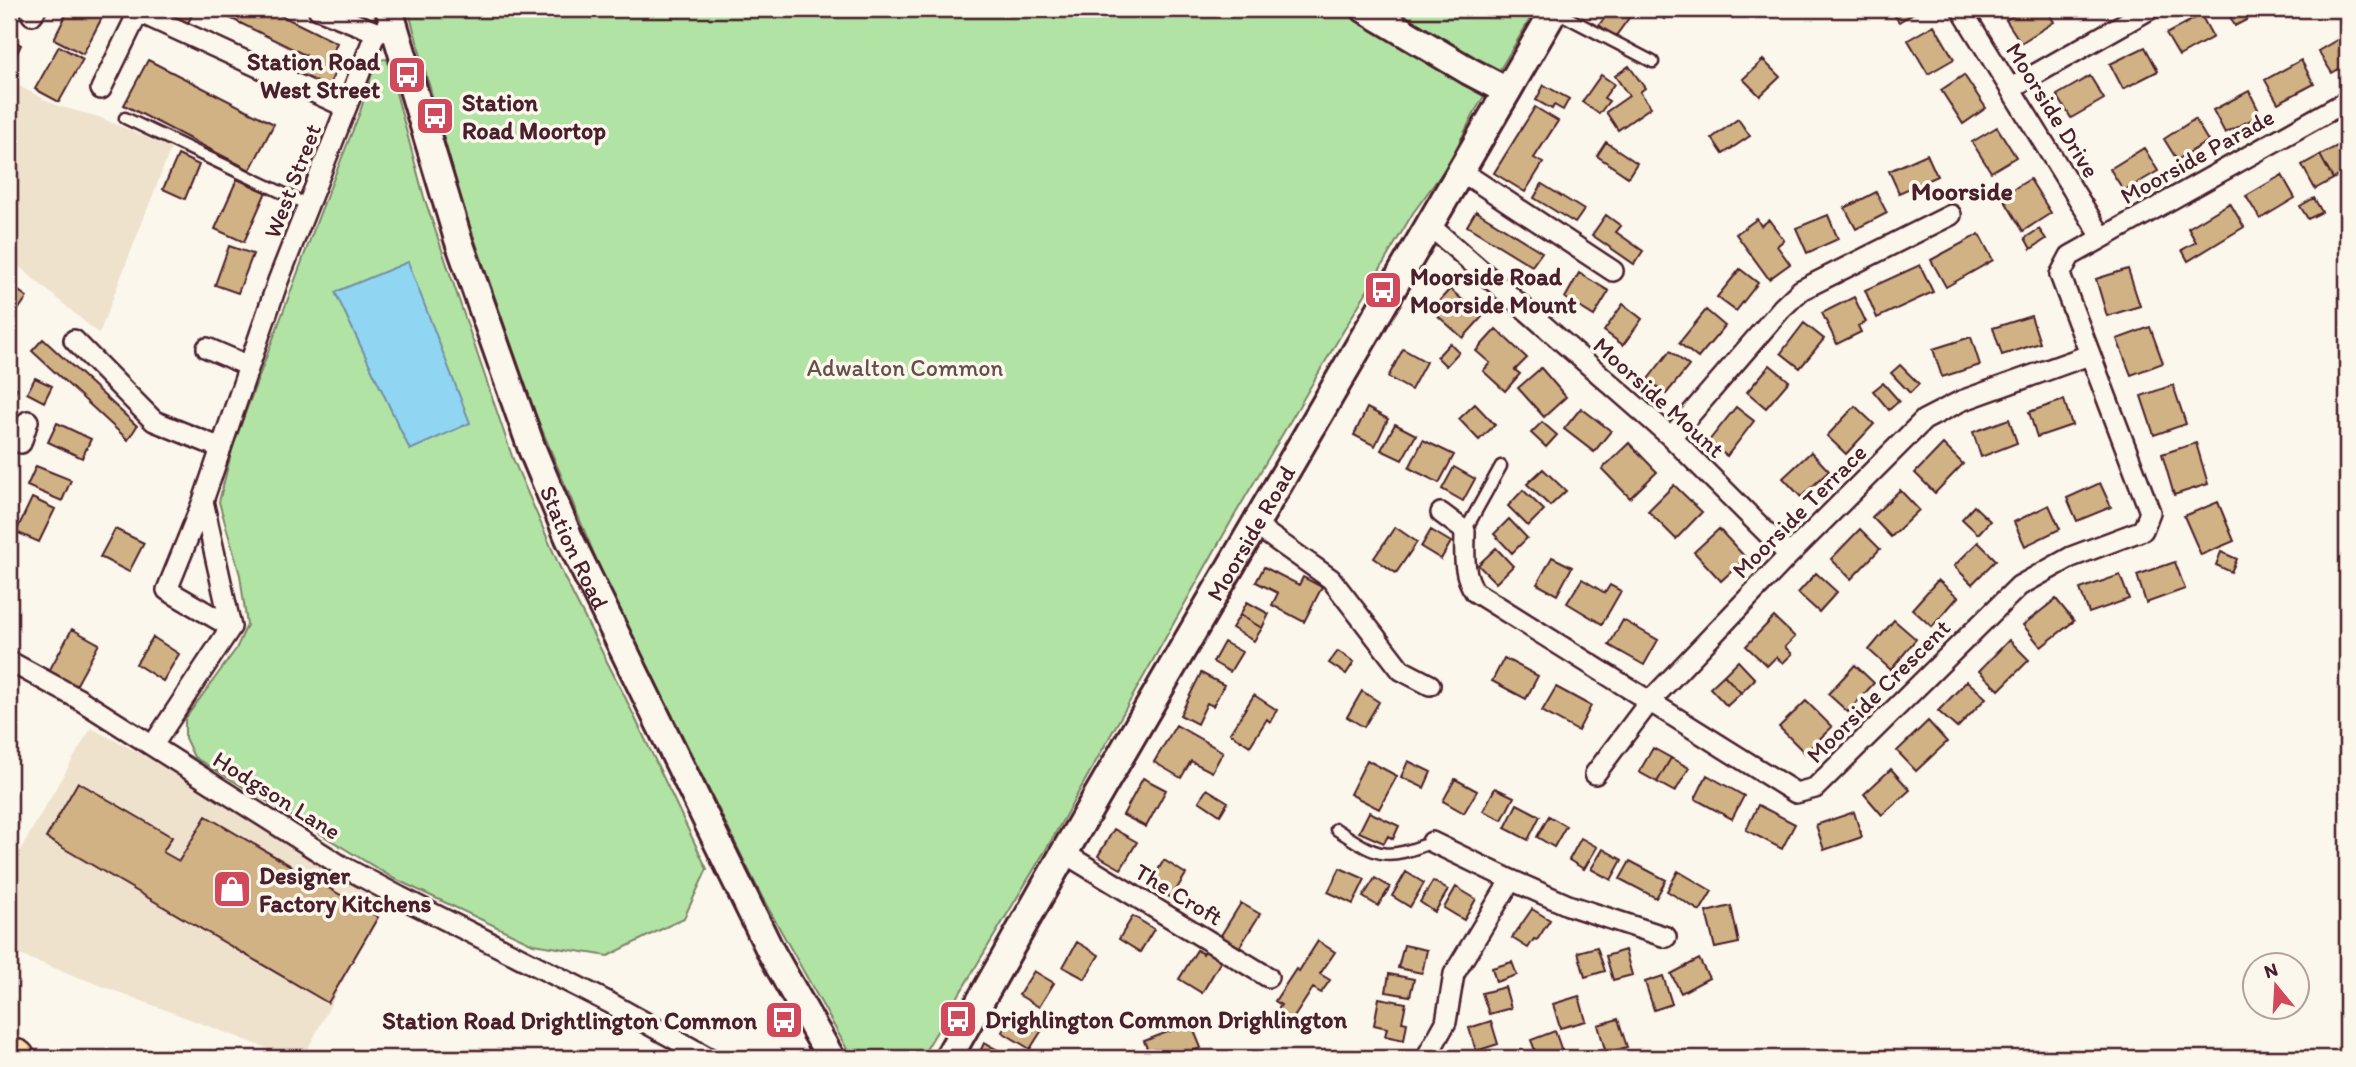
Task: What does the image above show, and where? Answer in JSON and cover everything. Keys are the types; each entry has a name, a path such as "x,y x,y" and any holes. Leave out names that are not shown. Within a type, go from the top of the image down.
{"highway":[{"path":"9,1055 17,1058"}],"street":[{"path":"318,9 387,23"},
{"path":"1365,9 1507,91"},
{"name":"Moorside Drive","path":"1961,9 2102,237"},
{"path":"2011,88 2150,9"},
{"path":"101,89 137,10 346,107"},
{"name":"Moorside Road","path":"948,1058 1064,853 1555,10"},
{"name":"West Street","path":"231,627 167,590 204,501 278,281 346,107 387,23"},
{"name":"Station Road","path":"387,23 458,239 532,450 569,538 771,951 831,1058"},
{"name":"Moorside Parade","path":"2070,256 2347,101"},
{"path":"1461,171 1613,271"},
{"path":"1671,437 1801,290 1951,215"},
{"name":"Moorside Mount","path":"1429,225 1671,437 1789,555"},
{"name":"Moorside Crescent","path":"1465,531 1465,566 1468,582 1475,592 1796,793 1815,788 2020,586 2071,557 2143,530 2150,512 2060,275 2070,256"},
{"path":"74,341 154,421 221,448"},
{"path":"207,348 249,366"},
{"name":"Moorside Terrace","path":"1595,774 1650,701 1789,555 1924,420 1961,401 2089,355"},
{"path":"9,435 21,443 28,421"},
{"name":"West Street","path":"204,501 231,627"},
{"path":"1441,513 1465,531"},
{"path":"1255,525 1331,579 1401,670 1430,685"},
{"path":"153,745 231,627"},
{"name":"Hodgson Lane","path":"9,662 77,698 341,864 400,897 610,1003 708,1058"},
{"path":"1432,842 1568,905 1666,937"},
{"name":"The Croft","path":"1064,853 1268,977"},
{"path":"1426,1058 1446,1022 1454,974 1511,880"}],"lane":[{"name":"Moorside Road","path":"1555,10 1653,62"},
{"path":"125,118 309,206"},
{"path":"1465,531 1501,466"},
{"path":"1336,829 1373,852 1405,853 1432,842"}],"shaded area":[{"path":"9,81 58,106 99,117 171,148 99,334 9,258"},
{"path":"91,728 169,768 384,902 303,1058 293,1058 9,951 9,869"}],"green space":[{"name":"Adwalton Common","path":"408,9 1536,9 1474,113 1448,165 1413,213 1233,518 1051,841 921,1058 852,1058 762,897 602,573 535,413 462,203"},
{"path":"387,59 424,197 513,459 565,579 707,869 684,918 608,956 533,944 393,878 194,757 185,738 185,719 236,649 247,625 240,575 219,502 233,446 360,112 376,60"}],"water":[{"path":"408,262 470,423 410,450 335,292"}],"building":[{"path":"69,9 100,9 105,12 83,54 54,39"},
{"path":"164,9 195,9 187,25 162,12"},
{"path":"233,9 268,9 337,43 328,62 338,67 326,91 299,78 309,57 228,17"},
{"path":"1611,9 1622,9 1631,15 1615,37 1599,25"},
{"path":"1651,9 1671,9 1664,19"},
{"path":"1890,9 1920,9 1899,22"},
{"path":"2023,9 2046,9 2054,22 2021,43 2006,20"},
{"path":"2226,9 2267,9 2235,26"},
{"path":"2201,15 2213,37 2179,56 2166,34"},
{"path":"1934,25 1954,59 1928,74 1908,40"},
{"path":"2347,34 2347,64 2332,73 2318,51"},
{"path":"9,39 21,45 9,69"},
{"path":"59,46 83,59 59,102 35,89"},
{"path":"2145,47 2158,71 2123,89 2110,64"},
{"path":"148,60 274,124 250,170 124,105"},
{"path":"1763,60 1780,77 1760,96 1743,79"},
{"path":"2301,60 2314,84 2278,103 2265,80"},
{"path":"1629,66 1645,88 1640,92 1651,107 1618,130 1606,112 1629,96 1615,76"},
{"path":"1601,75 1614,84 1604,98 1609,101 1599,114 1582,102"},
{"path":"1964,75 1986,108 1963,124 1941,90"},
{"path":"2090,76 2104,99 2071,118 2057,95"},
{"path":"1544,85 1569,99 1563,110 1554,105 1552,109 1536,100"},
{"path":"2249,91 2261,115 2225,133 2213,110"},
{"path":"1535,107 1558,121 1534,158 1543,163 1525,192 1494,173"},
{"path":"1738,119 1750,136 1723,154 1712,138"},
{"path":"2195,119 2208,141 2177,160 2164,139"},
{"path":"1997,127 2016,157 1991,172 1972,142"},
{"path":"1606,142 1637,163 1628,177 1597,156"},
{"path":"2337,146 2347,165 2347,172 2333,179 2320,155"},
{"path":"2144,148 2158,171 2124,191 2110,169"},
{"path":"1927,154 1937,176 1899,193 1889,171"},
{"path":"178,155 199,165 185,199 163,189"},
{"path":"2320,155 2333,179 2315,189 2302,165"},
{"path":"2282,175 2295,198 2260,219 2246,196"},
{"path":"237,179 266,192 244,242 215,229"},
{"path":"2030,179 2051,213 2023,231 2002,196"},
{"path":"1542,184 1584,210 1575,223 1534,198"},
{"path":"1876,192 1887,213 1856,229 1845,208"},
{"path":"2314,198 2322,212 2308,219 2300,206"},
{"path":"2230,203 2244,227 2188,261 2182,250 2196,242 2188,228"},
{"path":"1476,211 1542,252 1532,266 1467,226"},
{"path":"1606,215 1621,226 1616,232 1643,251 1634,264 1592,235"},
{"path":"1828,215 1838,239 1807,253 1796,228"},
{"path":"1757,219 1761,226 1769,220 1784,240 1777,246 1790,264 1769,279 1736,234"},
{"path":"2039,229 2046,239 2031,249 2025,238"},
{"path":"1979,234 1993,260 1946,287 1931,260"},
{"path":"229,246 253,254 238,293 215,285"},
{"path":"1920,265 1933,292 1877,318 1865,290"},
{"path":"1740,269 1758,283 1736,311 1717,297"},
{"path":"2128,269 2140,306 2107,316 2096,279"},
{"path":"1579,273 1609,291 1594,316 1565,298"},
{"path":"9,284 27,297 9,323"},
{"path":"1450,289 1482,317 1463,338 1431,310"},
{"path":"1854,297 1866,322 1858,326 1861,332 1837,344 1822,313"},
{"path":"1623,304 1642,319 1623,345 1604,331"},
{"path":"1706,310 1725,326 1698,358 1679,343"},
{"path":"2031,316 2040,343 2002,355 1993,328"},
{"path":"1804,323 1824,339 1800,368 1781,353"},
{"path":"2150,327 2163,363 2131,375 2117,339"},
{"path":"1496,329 1527,358 1515,370 1520,374 1505,391 1483,371 1490,363 1476,351"},
{"path":"1971,337 1980,365 1942,377 1933,349"},
{"path":"43,339 137,426 128,440 32,351"},
{"path":"1450,343 1459,352 1446,366 1437,357"},
{"path":"1403,349 1426,362 1411,390 1388,377"},
{"path":"1670,351 1689,366 1666,394 1648,379"},
{"path":"1770,365 1789,381 1766,408 1747,392"},
{"path":"1900,365 1919,384 1910,393 1891,373"},
{"path":"1541,368 1566,397 1544,417 1518,388"},
{"path":"35,378 52,386 44,402 27,393"},
{"path":"1883,383 1899,401 1889,410 1873,391"},
{"path":"9,385 17,388 9,410"},
{"path":"2173,385 2186,424 2154,435 2141,396"},
{"path":"2064,400 2072,425 2037,437 2029,412"},
{"path":"1475,404 1495,425 1479,440 1459,419"},
{"path":"1855,406 1874,424 1846,454 1827,436"},
{"path":"1736,407 1754,421 1727,456 1708,442"},
{"path":"1367,408 1388,419 1375,446 1354,435"},
{"path":"1581,408 1611,431 1594,452 1564,429"},
{"path":"2009,419 2017,443 1981,457 1973,432"},
{"path":"1542,422 1557,435 1546,447 1531,433"},
{"path":"57,423 91,439 82,458 48,442"},
{"path":"1395,424 1416,435 1402,460 1381,450"},
{"path":"1423,440 1454,455 1439,483 1409,468"},
{"path":"1629,443 1657,472 1630,498 1602,469"},
{"path":"2196,443 2208,484 2174,495 2162,454"},
{"path":"1943,444 1963,464 1935,493 1915,473"},
{"path":"1811,452 1829,471 1801,497 1783,478"},
{"path":"36,466 71,480 62,501 27,486"},
{"path":"1454,467 1475,479 1463,501 1442,489"},
{"path":"1543,469 1566,491 1550,506 1527,484"},
{"path":"2100,483 2111,507 2077,521 2067,498"},
{"path":"1674,485 1702,512 1676,539 1648,511"},
{"path":"1523,490 1544,510 1528,526 1508,506"},
{"path":"1900,490 1919,510 1891,537 1872,517"},
{"path":"32,498 55,509 39,542 16,532"},
{"path":"2218,502 2234,541 2201,555 2184,516"},
{"path":"2049,505 2060,529 2025,546 2014,522"},
{"path":"1974,506 1990,521 1978,534 1962,519"},
{"path":"1509,519 1527,538 1512,553 1494,534"},
{"path":"1395,527 1417,542 1396,573 1374,558"},
{"path":"115,529 144,543 129,572 100,557"},
{"path":"1719,529 1746,558 1721,581 1694,552"},
{"path":"1860,529 1880,549 1851,579 1831,559"},
{"path":"1431,530 1451,542 1441,559 1421,547"},
{"path":"1978,542 1996,560 1972,584 1954,566"},
{"path":"1496,548 1513,566 1496,583 1478,565"},
{"path":"2221,552 2237,559 2231,572 2216,565"},
{"path":"1552,557 1572,567 1557,595 1537,584"},
{"path":"2175,562 2185,589 2146,603 2137,575"},
{"path":"1264,567 1299,585 1303,577 1322,587 1304,622 1272,605 1278,593 1256,582"},
{"path":"1816,573 1837,592 1819,612 1798,593"},
{"path":"2120,575 2129,599 2089,613 2080,589"},
{"path":"1582,579 1605,593 1610,585 1621,591 1602,624 1567,603"},
{"path":"1938,580 1958,597 1932,627 1912,609"},
{"path":"2056,599 2074,621 2041,647 2023,625"},
{"path":"1247,602 1269,614 1262,628 1240,615"},
{"path":"1240,615 1262,628 1254,641 1232,628"},
{"path":"1774,617 1795,637 1785,647 1792,654 1783,663 1776,657 1767,666 1746,646"},
{"path":"1623,620 1658,640 1644,665 1609,645"},
{"path":"1894,620 1916,639 1891,670 1869,650"},
{"path":"72,629 99,644 76,686 49,671"},
{"path":"153,637 179,654 163,681 136,664"},
{"path":"2009,640 2029,660 1999,690 1979,671"},
{"path":"1224,642 1242,652 1230,672 1213,662"},
{"path":"1338,651 1354,662 1346,674 1329,663"},
{"path":"1504,658 1538,676 1526,699 1492,681"},
{"path":"1738,661 1755,679 1741,693 1724,675"},
{"path":"1855,665 1874,683 1848,712 1828,694"},
{"path":"1201,673 1224,685 1213,706 1207,703 1197,724 1180,715"},
{"path":"1724,675 1741,693 1727,706 1710,688"},
{"path":"1967,681 1986,698 1957,728 1938,711"},
{"path":"1556,687 1591,706 1578,731 1542,711"},
{"path":"1362,691 1379,702 1364,727 1347,717"},
{"path":"1254,695 1277,710 1270,722 1267,719 1250,746 1230,733"},
{"path":"1806,701 1832,727 1805,753 1779,727"},
{"path":"1928,721 1947,742 1916,771 1897,751"},
{"path":"1176,725 1223,752 1212,772 1191,761 1181,778 1154,762"},
{"path":"1653,748 1671,758 1657,782 1639,772"},
{"path":"1671,758 1689,768 1675,792 1657,782"},
{"path":"1367,760 1397,776 1379,809 1350,794"},
{"path":"1408,761 1431,772 1424,788 1401,777"},
{"path":"1891,769 1910,790 1882,815 1864,794"},
{"path":"1707,775 1744,796 1732,819 1695,799"},
{"path":"1143,778 1166,790 1146,827 1123,815"},
{"path":"1455,779 1477,791 1464,813 1443,801"},
{"name":"Designer Factory Kitchens","path":"78,782 172,837 163,852 179,861 206,816 378,917 328,1003 46,838"},
{"path":"1495,788 1514,797 1502,820 1483,811"},
{"path":"1207,789 1228,802 1220,815 1199,801"},
{"path":"1517,804 1540,816 1528,840 1505,828"},
{"path":"1758,805 1795,824 1782,849 1746,830"},
{"path":"1369,812 1399,826 1393,839 1388,836 1384,843 1359,832"},
{"path":"1854,812 1862,837 1824,850 1816,825"},
{"path":"1549,816 1566,826 1554,847 1537,837"},
{"path":"1114,829 1137,842 1121,869 1098,856"},
{"path":"1581,838 1597,847 1584,869 1569,860"},
{"path":"1603,849 1622,860 1611,880 1591,869"},
{"path":"1164,860 1186,874 1171,898 1149,885"},
{"path":"1630,861 1666,880 1656,898 1620,879"},
{"path":"1340,868 1365,879 1353,904 1328,892"},
{"path":"1678,871 1712,891 1700,911 1667,891"},
{"path":"1406,872 1424,883 1410,907 1392,896"},
{"path":"1375,878 1390,887 1378,906 1363,897"},
{"path":"1433,881 1448,890 1435,912 1420,902"},
{"path":"1456,887 1476,899 1464,920 1444,908"},
{"path":"1241,903 1260,914 1239,948 1220,937"},
{"path":"1731,906 1739,943 1715,948 1706,912"},
{"path":"1532,909 1550,920 1537,940 1534,939 1528,948 1512,938"},
{"path":"1133,916 1154,929 1140,952 1119,939"},
{"path":"1318,941 1335,952 1320,974 1330,980 1321,993 1313,988 1289,1025 1274,1015 1281,1005 1275,1001"},
{"path":"1077,942 1099,955 1085,979 1063,967"},
{"path":"1404,945 1427,950 1422,973 1398,968"},
{"path":"1207,946 1224,956 1202,993 1179,979 1197,950 1203,954"},
{"path":"1597,947 1605,971 1585,977 1578,952"},
{"path":"1625,950 1632,975 1613,980 1606,956"},
{"path":"1699,959 1709,978 1681,993 1671,974"},
{"path":"1512,962 1517,975 1496,982 1492,968"},
{"path":"1034,971 1054,983 1039,1007 1019,995"},
{"path":"1389,974 1414,979 1410,996 1386,992"},
{"path":"1663,976 1672,1004 1654,1010 1645,982"},
{"path":"1505,987 1511,1008 1489,1014 1482,993"},
{"path":"1579,996 1586,1021 1560,1028 1553,1004"},
{"path":"1379,998 1406,1003 1402,1022 1407,1023 1404,1040 1385,1036 1387,1028 1374,1025"},
{"path":"1014,1012 1042,1030 1030,1049 1002,1032"},
{"path":"1618,1019 1627,1047 1606,1053 1598,1025"},
{"path":"1491,1021 1498,1044 1476,1051 1469,1028"},
{"path":"1191,1023 1201,1048 1192,1051 1195,1058 1151,1058 1144,1041"},
{"path":"1555,1031 1563,1054 1538,1058 1531,1040"},
{"path":"984,1043 1000,1051 996,1058 977,1058"}],"place":[{"name":"Station Road West Street","path":"407,75"},
{"name":"Station Road Moortop","path":"435,116"},
{"name":"Moorside Road Moorside Mount","path":"1383,290"},
{"name":"Designer Factory Kitchens","path":"232,889"},
{"name":"Drighlington Common Drighlington","path":"958,1019"},
{"name":"Station Road Drightlington Common","path":"784,1020"}],"district":[{"name":"Moorside","path":"1962,191"}]}
